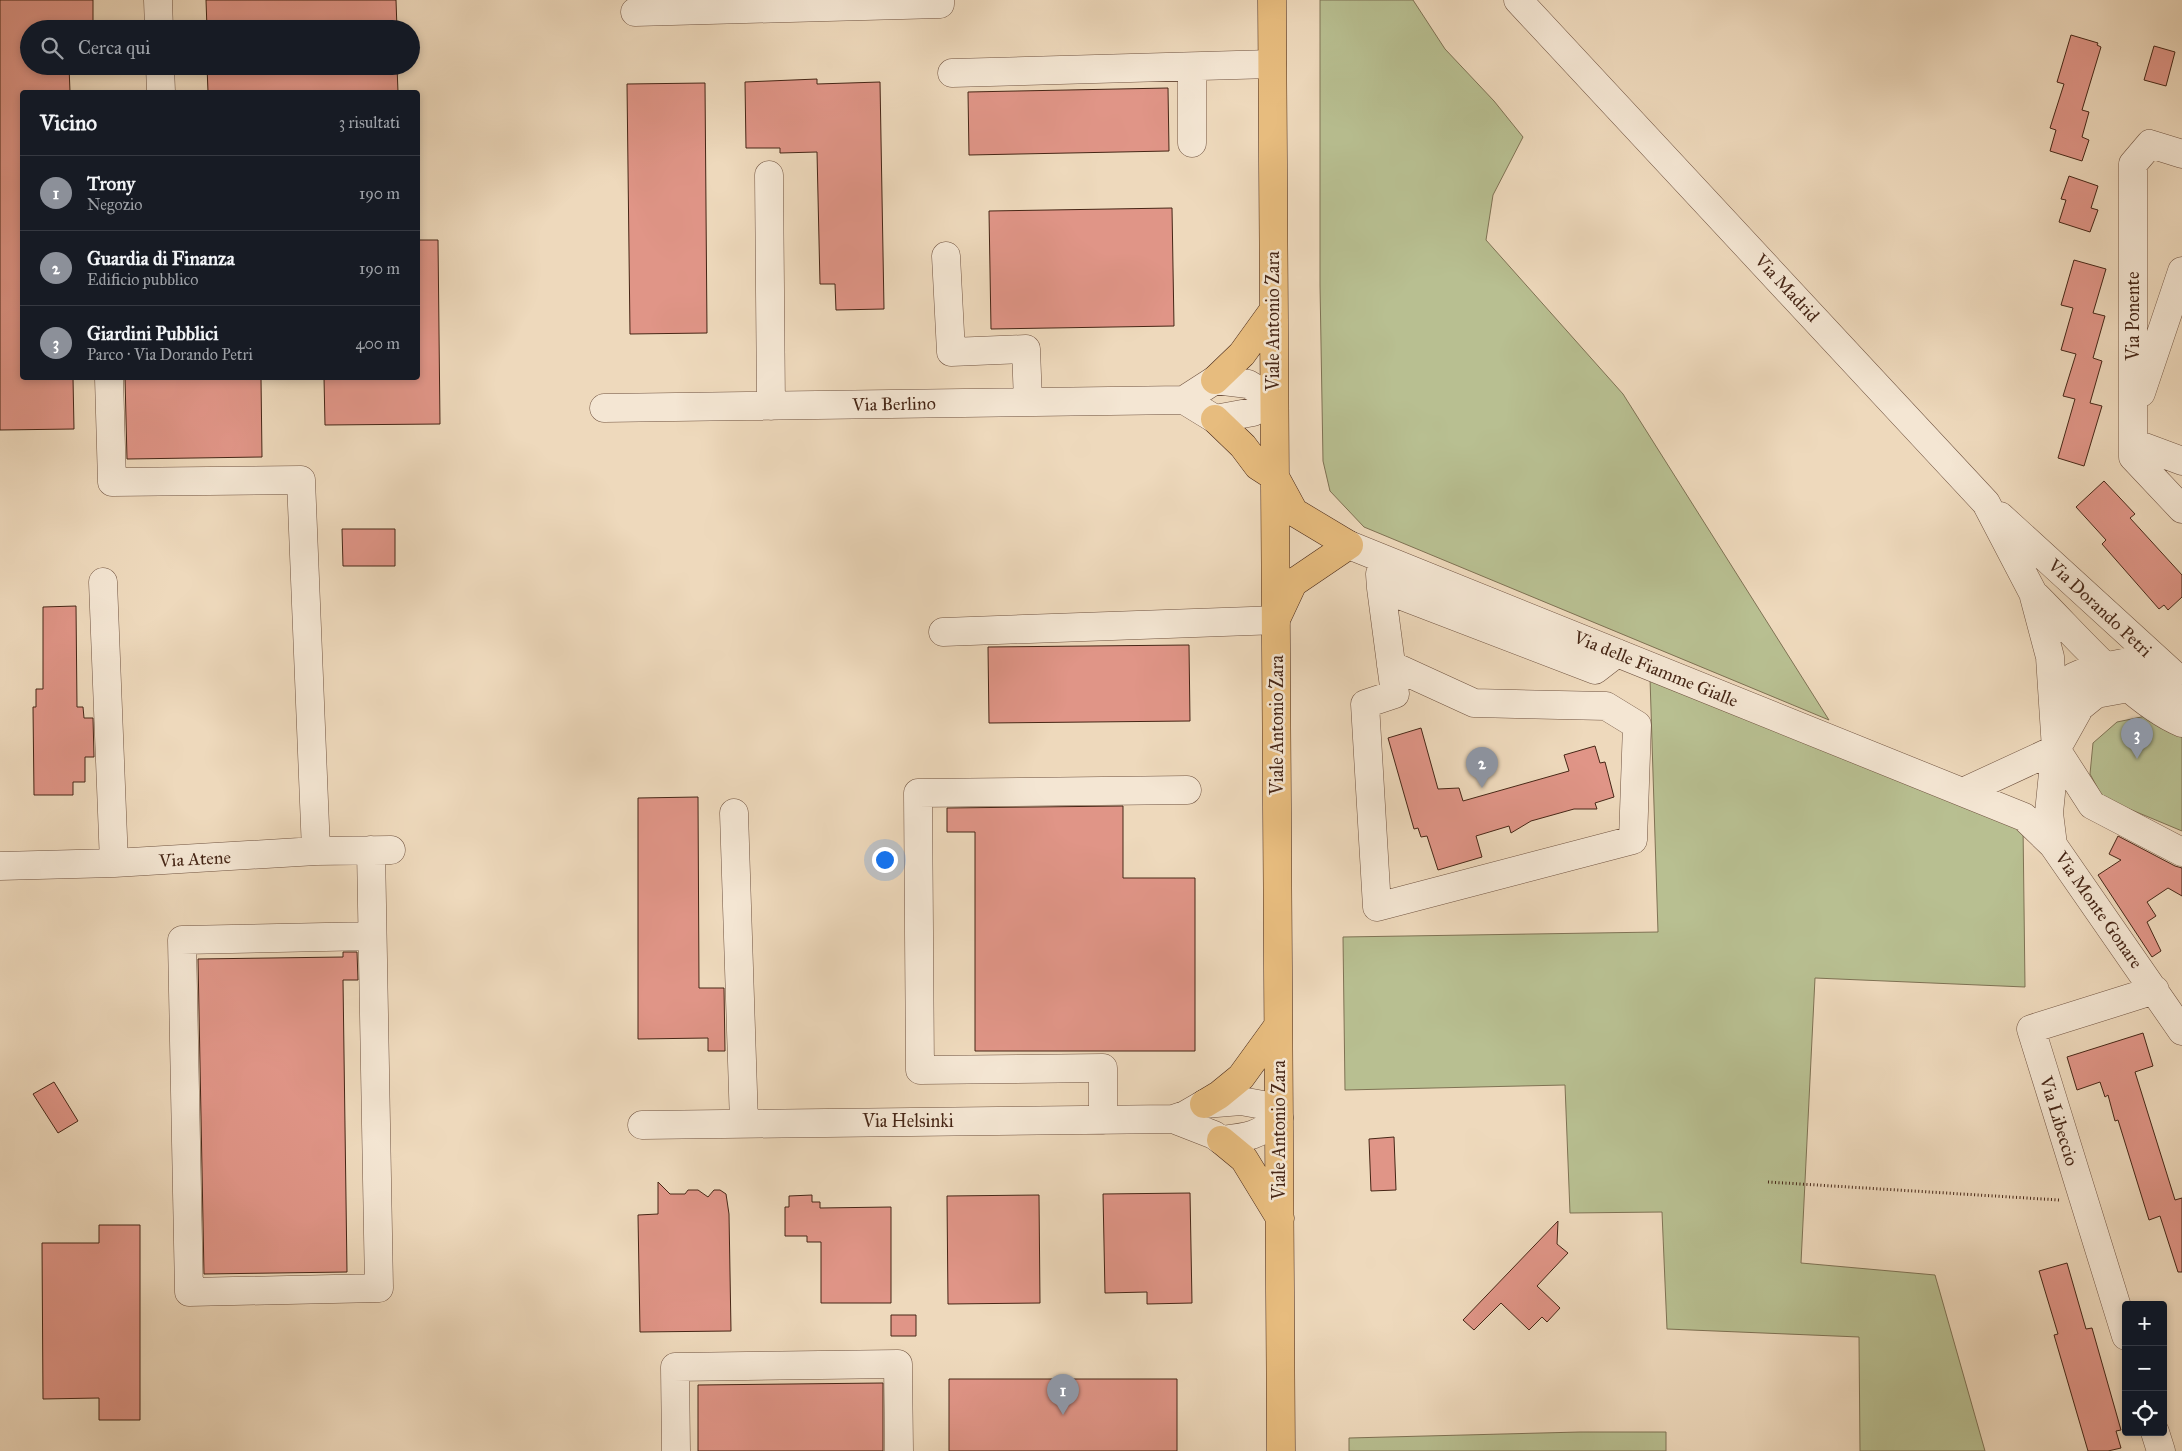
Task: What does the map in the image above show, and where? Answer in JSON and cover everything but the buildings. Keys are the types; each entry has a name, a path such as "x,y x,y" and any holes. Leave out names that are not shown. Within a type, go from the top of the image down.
{"main road":[{"name":"Viale Antonio Zara","path":"1272,0 1281,1439"},
{"path":"1215,380 1242,354 1273,311"},
{"path":"1215,419 1243,446 1258,466 1275,477 1294,512 1349,546 1293,583 1276,620"},
{"path":"1204,1104 1218,1096 1241,1078 1278,1026"},
{"path":"1221,1140 1244,1159 1280,1218"},
{"path":"1268,1451 1281,1439"}],"street":[{"path":"158,0 159,20"},
{"path":"635,12 940,4 940,0"},
{"name":"Via Madrid","path":"1518,0 1986,503 2033,593"},
{"path":"952,72 1272,64"},
{"path":"1192,66 1192,143"},
{"path":"160,75 160,90"},
{"name":"Via Ponente","path":"2182,154 2150,144 2133,164 2133,456 2182,509"},
{"path":"769,175 771,406"},
{"path":"946,256 950,352 1026,349 1028,402"},
{"path":"2134,413 2182,271"},
{"path":"110,380 112,482 301,480 316,851"},
{"path":"1215,380 1248,384 1274,399 1253,412 1215,419 1184,400 1215,380"},
{"name":"Via Berlino","path":"604,408 1184,400"},
{"path":"2134,443 2182,461"},
{"name":"Via Dorando Petri","path":"1986,503 2133,639 2182,680"},
{"name":"Via delle Fiamme Gialle","path":"1349,546 2024,817 2053,845"},
{"name":"Via Dorando Petri","path":"2041,554 2110,637 2111,651 2107,666"},
{"path":"1379,558 1395,694 1364,704 1377,907 1633,840 1637,725 1606,706 1474,703 1392,665"},
{"path":"103,582 114,863"},
{"path":"1382,588 1595,670"},
{"path":"2033,593 2050,657 2056,749 2092,805 2182,852"},
{"name":"Via Dorando Petri","path":"2033,593 2129,688 2182,723"},
{"path":"944,632 1276,620"},
{"path":"1595,670 1617,653"},
{"name":"Via Dorando Petri","path":"2107,666 2128,662 2182,697"},
{"path":"2056,749 2060,702 2073,678 2090,670 2107,666"},
{"path":"1595,670 1606,706"},
{"path":"1964,792 2056,749 2080,707 2096,694 2129,688"},
{"name":"Via Monte Gonare","path":"2056,749 2050,813 2053,845 2182,1031"},
{"path":"1103,1120 1103,1068 920,1070 918,793 1186,790"},
{"path":"734,812 744,1123"},
{"name":"Via Atene","path":"0,866 114,863 316,851 381,850 372,936"},
{"path":"372,936 379,1288 189,1292 182,940 372,936"},
{"name":"Via Libeccio","path":"2122,1323 2031,1029 2155,990"},
{"name":"Via Helsinki","path":"642,1125 1173,1119 1185,1115 1204,1104 1248,1102 1263,1105 1279,1118"},
{"path":"1221,1140 1244,1137 1265,1131 1279,1118"},
{"name":"Via Helsinki","path":"1173,1119 1214,1134 1221,1140"},
{"path":"676,1451 675,1367 898,1364 899,1451"},
{"path":"2157,1436 2161,1451"}],"path":[{"path":"1768,1182 2085,1202"}],"green space":[{"path":"1320,0 1413,0 1445,49 1494,101 1523,137 1493,195 1486,240 1623,394 1829,720 1364,527 1330,491 1323,461 1320,285"},
{"path":"1650,678 2023,825 2025,987 1815,978 1801,1263 1935,1275 1985,1451 1860,1451 1859,1337 1667,1329 1662,1212 1570,1213 1565,1085 1345,1090 1343,937 1658,932"},
{"path":"2151,715 2182,737 2182,831 2103,798 2090,774 2093,743 2117,722"},
{"path":"1580,1432 1666,1432 1666,1451 1349,1451 1349,1438"}],"place":[{"name":"Giardini Pubblici","path":"2137,759"},
{"name":"Guardia di Finanza","path":"1482,788"},
{"name":"Trony","path":"1063,1415"}]}
